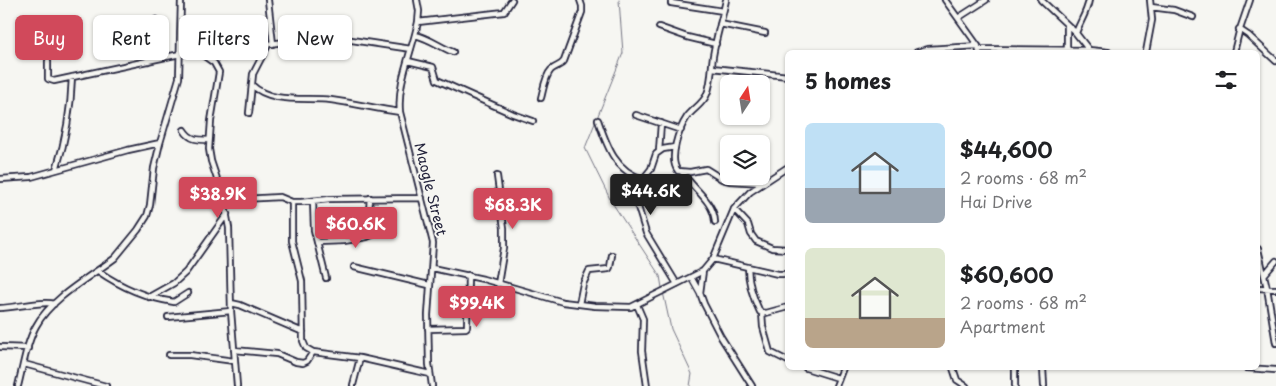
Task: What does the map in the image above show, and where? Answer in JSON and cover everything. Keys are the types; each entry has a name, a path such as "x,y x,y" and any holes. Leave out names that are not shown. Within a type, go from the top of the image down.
{"street":[{"path":"181,0 181,15"},
{"path":"249,113 256,67 270,45 268,0"},
{"name":"Maogle Street","path":"416,0 419,11 418,22 400,94 400,112 433,243 429,285 428,329 432,386"},
{"path":"418,22 504,12 512,0"},
{"path":"541,98 548,74 551,70 562,64 564,60 582,12 580,0"},
{"path":"715,222 715,216 710,204 674,165 675,148 681,130 687,118 707,96 726,0"},
{"path":"945,0 979,49"},
{"path":"958,18 986,0"},
{"path":"1076,33 1089,0"},
{"path":"1146,50 1152,20 1150,0"},
{"path":"1235,50 1250,0"},
{"path":"1043,1 1076,33 1089,50"},
{"path":"671,3 724,12"},
{"path":"1151,7 1174,10 1193,17"},
{"path":"720,24 765,33"},
{"path":"1067,25 1067,49"},
{"path":"660,27 687,37 716,44"},
{"path":"1240,29 1276,61"},
{"path":"415,36 423,37 453,52"},
{"path":"270,45 312,39 345,39 411,49"},
{"path":"925,50 1006,50"},
{"path":"1050,50 1089,50"},
{"path":"48,60 47,75 50,80 179,54"},
{"path":"18,386 36,324 54,304 123,250 147,216 154,168 175,93 180,60"},
{"path":"211,60 219,72 209,140 210,161 224,200 229,228 231,311 237,386"},
{"path":"408,61 431,66 435,69 437,80 533,121"},
{"path":"712,68 785,76"},
{"path":"56,170 68,130 72,99 72,77"},
{"path":"252,85 261,92 280,97 328,100 400,112"},
{"path":"636,115 681,130"},
{"path":"598,120 611,154 617,164 630,174 643,179"},
{"path":"661,123 659,151 651,169 643,179 638,200 639,213 646,233 677,284"},
{"path":"184,130 187,135 194,139 209,140"},
{"path":"0,181 31,177 160,143"},
{"path":"659,151 675,148"},
{"path":"682,172 706,169 720,178"},
{"path":"770,179 785,169"},
{"path":"497,176 504,228 504,248 498,284"},
{"path":"432,268 468,275 546,298 579,304 624,307 637,305 703,271 713,259 734,209 750,192 760,185"},
{"path":"224,200 280,197 292,202 370,198 422,198"},
{"path":"367,237 370,198"},
{"path":"313,201 314,230 326,278"},
{"path":"292,202 292,240 302,281 303,332 306,348 313,352 360,358 430,374"},
{"path":"734,209 748,224 751,234 756,241 777,249 785,249"},
{"path":"149,297 174,283 186,272 227,214"},
{"path":"317,242 344,241 367,237 390,227"},
{"path":"579,304 583,284 589,271 609,269 612,255"},
{"path":"1260,258 1276,343"},
{"path":"713,259 785,273"},
{"path":"1264,275 1276,261"},
{"path":"354,267 429,285"},
{"path":"748,267 748,277 754,299 762,313 768,348 772,355 785,360"},
{"path":"98,271 119,284 149,297 174,302 188,293"},
{"path":"700,294 703,271"},
{"path":"428,329 467,327 468,275"},
{"path":"691,278 716,329 752,386"},
{"path":"1260,288 1276,289"},
{"path":"0,308 22,307 47,302 54,304"},
{"path":"231,303 240,305 303,332"},
{"path":"637,305 643,320 642,351 647,386"},
{"path":"762,313 785,308"},
{"path":"168,317 231,311"},
{"path":"0,347 28,348"},
{"path":"234,350 277,354 303,363 307,361 313,352"},
{"path":"169,355 190,355 234,361"},
{"path":"353,385 360,358"},
{"path":"24,364 106,386"},
{"path":"1260,369 1276,370"},
{"path":"812,370 838,378"},
{"path":"836,386 842,370"},
{"path":"954,370 957,380 966,386"},
{"path":"1015,370 1016,386"},
{"path":"1043,370 1044,386"}],"waterway":[{"path":"619,0 623,53 585,148 611,201 660,276 662,288"},
{"path":"663,292 671,329 692,374 690,386"}]}
